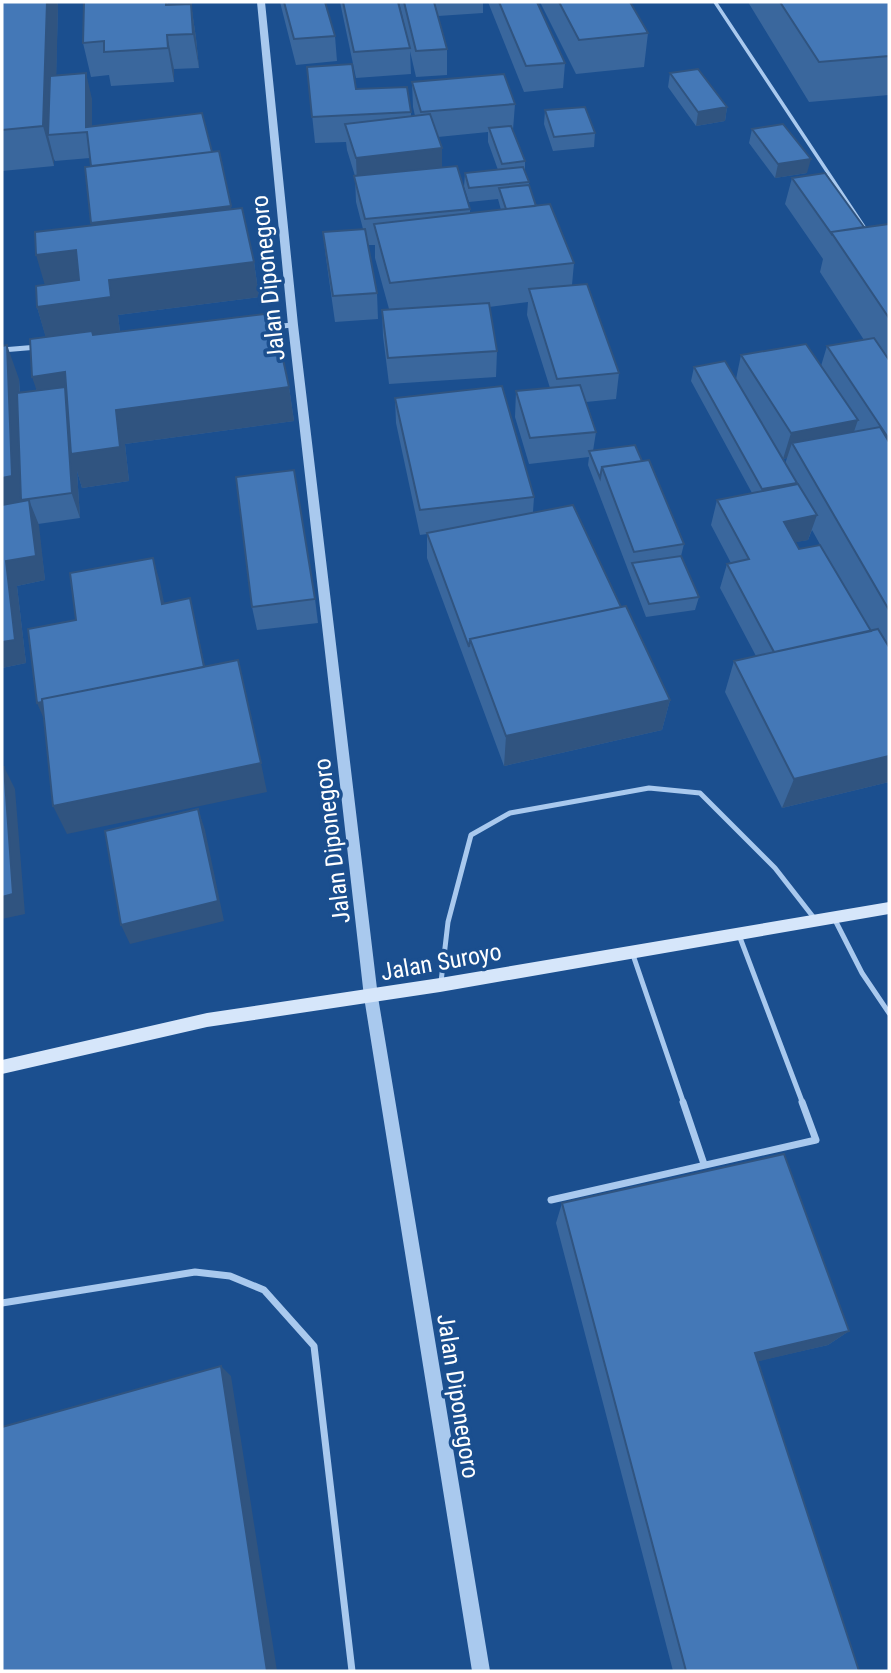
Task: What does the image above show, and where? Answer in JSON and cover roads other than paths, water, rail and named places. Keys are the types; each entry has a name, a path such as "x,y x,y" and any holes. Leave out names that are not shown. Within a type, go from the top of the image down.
{"main road":[{"name":"Jalan Suroyo","path":"2,1067 207,1020 371,997 889,908"}],"street":[{"name":"Jalan Diponegoro","path":"261,2 293,325 371,997 481,1671"},
{"path":"265,327 293,325"},
{"path":"2,350 43,346"}],"lane":[{"path":"715,2 870,236"},
{"path":"440,985 448,922 471,835 510,813 636,790 649,788 700,793 775,868 816,921"},
{"path":"834,918 862,973 889,1013"},
{"path":"551,1200 816,1140 740,934"},
{"path":"632,952 704,1164"},
{"path":"2,1303 195,1272 230,1276 264,1290 314,1346 352,1671"}]}
